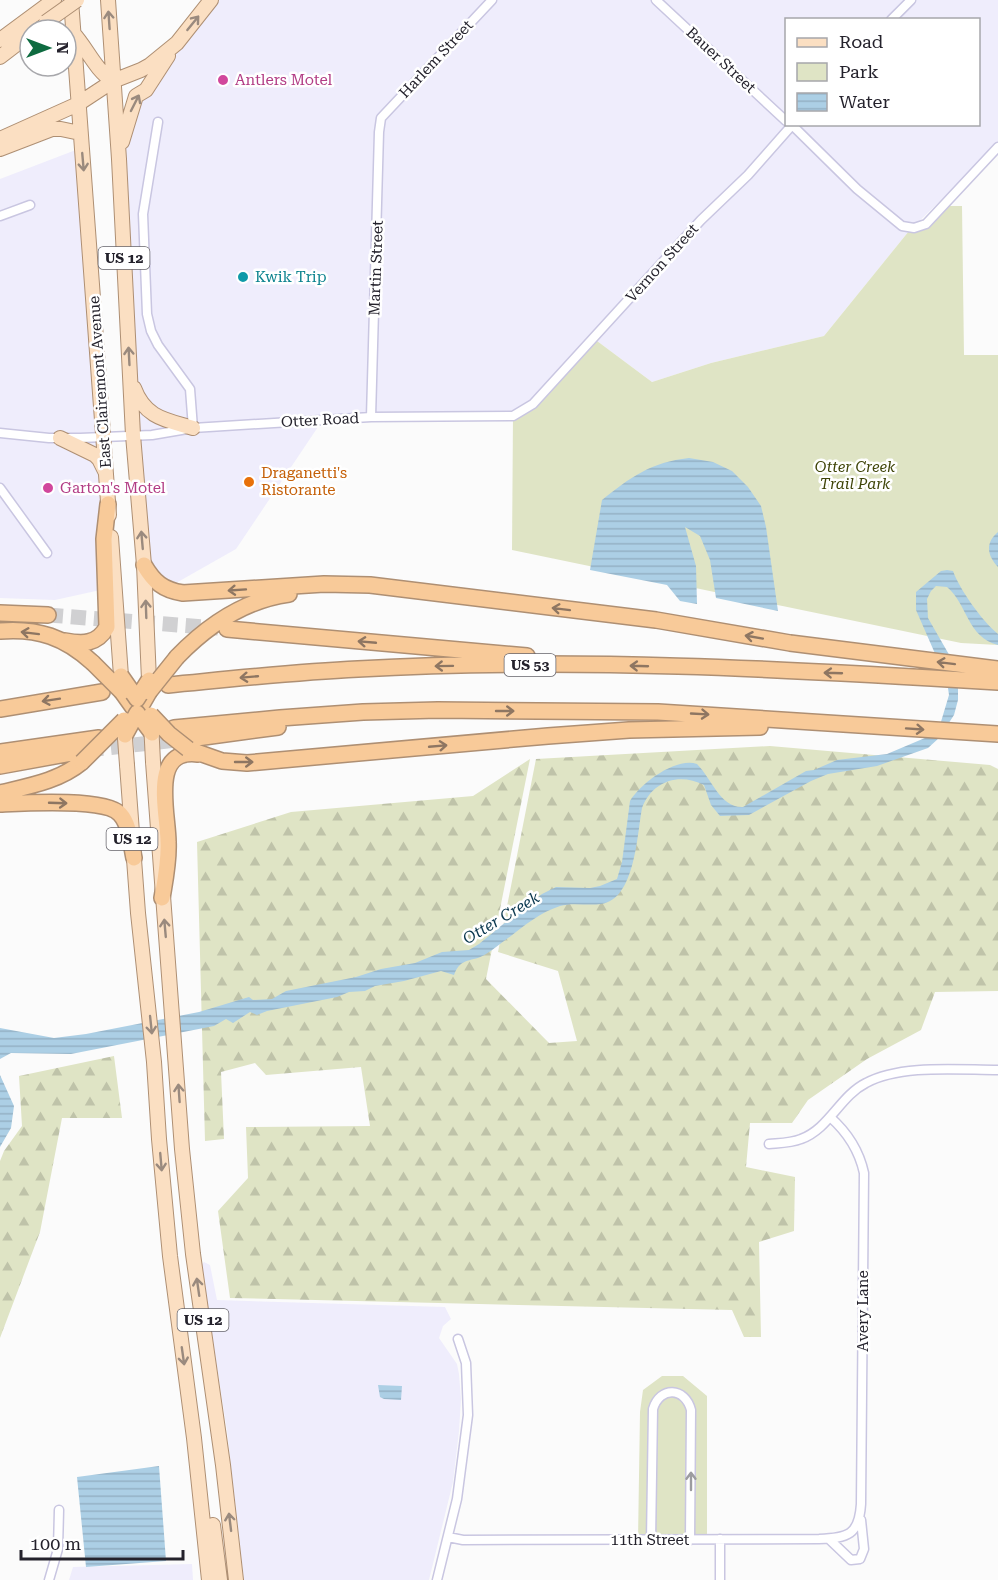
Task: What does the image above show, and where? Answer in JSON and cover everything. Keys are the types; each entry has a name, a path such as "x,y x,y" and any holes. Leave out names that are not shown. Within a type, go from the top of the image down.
{"highway":[{"path":"0,631 31,632 79,643 92,642 100,637 107,627 104,539 108,504"},
{"path":"144,565 152,579 163,588 183,593 324,584 400,589 656,620 790,643 998,669"},
{"path":"0,793 53,779 73,770 138,707 177,657 210,627 235,612 266,599 283,595 321,591 400,589"},
{"path":"0,613 48,615"},
{"path":"227,629 592,664"},
{"path":"65,641 93,663 169,734 192,747 231,762 247,763 629,730 856,725"},
{"name":"US 53","path":"168,685 358,669 592,664 892,675 998,682"},
{"path":"121,676 152,733"},
{"path":"0,709 102,692"},
{"path":"162,898 168,843 165,776 175,758 192,747 321,721 438,711"},
{"path":"174,728 280,717 363,712 658,712 991,734"},
{"path":"0,752 99,738"},
{"path":"0,766 85,756"},
{"path":"0,804 81,804 113,808 125,822 134,858"}],"main road":[{"name":"East Clairemont Avenue","path":"70,0 72,18"},
{"path":"52,18 77,0"},
{"name":"East Clairemont Avenue","path":"108,0 119,159 133,435 144,565 147,653 127,765"},
{"path":"119,159 127,120 136,96 146,90 177,43 211,0"},
{"path":"0,40 50,3"},
{"path":"78,38 102,72 113,81"},
{"path":"0,57 18,43"},
{"path":"0,139 78,104 113,81 141,70 177,43"},
{"name":"East Clairemont Avenue","path":"76,78 122,692"},
{"path":"0,149 52,129 80,133"},
{"path":"130,378 140,402 146,409 165,420 193,428"},
{"path":"60,438 95,455 106,472"},
{"name":"US 12","path":"152,733 162,898 177,1060 182,1149 193,1254 223,1465 236,1580"},
{"name":"US 12","path":"127,765 170,1256 194,1438 209,1580"},
{"path":"194,1438 208,1486 220,1580"},
{"path":"197,1470 196,1513 201,1580"}],"street":[{"name":"Harlem Street","path":"381,118 492,0"},
{"name":"Bauer Street","path":"656,0 785,119"},
{"path":"893,18 910,0"},
{"name":"Martin Street","path":"371,417 381,118"},
{"path":"158,122 143,214 147,314 158,345 190,389 193,428"},
{"name":"Vernon Street","path":"533,404 700,220 748,175 788,126"},
{"name":"Bauer Street","path":"792,126 856,189 902,226 914,228 926,224 998,147"},
{"path":"0,216 30,205"},
{"name":"Otter Road","path":"0,433 60,438 104,437 193,428 371,417 513,416 533,404"},
{"path":"0,488 47,553"},
{"path":"769,1144 801,1139 820,1128 851,1093 884,1074 911,1071 998,1070"},
{"name":"Avery Lane","path":"829,1539 851,1560 860,1559 864,1549 861,1517 864,1173 856,1149 848,1135 830,1117"},
{"path":"437,1580 462,1466 468,1415 466,1363 458,1339"},
{"path":"651,1541 653,1409 660,1396 668,1392 684,1395 689,1401 691,1410 690,1540"},
{"path":"49,1580 58,1549 59,1510"},
{"name":"11th Street","path":"448,1537 463,1540 651,1541 839,1539 851,1533 861,1517"},
{"path":"720,1539 720,1580"}],"shaded area":[{"path":"211,0 998,0 998,145 909,231 824,336 711,363 652,382 593,338 533,404 513,416 322,421 236,549 169,587 151,569 142,538 122,139 146,90"},
{"path":"81,148 114,587 55,600 0,598 0,179"},
{"path":"204,1262 210,1265 217,1300 445,1307 451,1319 443,1326 439,1338 457,1364 461,1399 453,1482 429,1580 244,1580 227,1431 202,1271"},
{"path":"192,1564 193,1580 69,1580 73,1567"}],"green space":[{"name":"Otter Creek Trail Park","path":"949,206 962,206 964,355 998,355 998,645 961,643 512,550 513,416 533,404 593,338 652,382 711,363 824,336 909,231 932,223"},
{"path":"770,746 990,765 998,769 998,991 935,992 921,1030 867,1059 808,1100 792,1123 750,1123 746,1167 795,1177 794,1231 759,1242 761,1337 744,1337 732,1310 230,1298 218,1211 248,1178 246,1127 370,1126 361,1067 266,1075 255,1063 221,1072 224,1139 205,1141 197,842 291,812 473,796 530,759 486,979 549,1043 577,1041 558,971 498,952 536,759"},
{"path":"114,1056 122,1118 62,1118 40,1232 0,1338 0,1161 4,1151 22,1126 19,1076"},
{"path":"662,1376 683,1376 707,1396 707,1540 638,1540 640,1412 643,1390"}],"water":[{"path":"689,458 713,462 732,471 748,487 761,506 778,611 716,598 710,560 700,536 685,527 696,566 697,604 680,601 667,585 590,570 602,500 622,484 652,467"},
{"path":"998,532 998,567 990,554 989,545"},
{"path":"941,571 953,571 972,605 998,634 998,645 980,635 954,594 947,587 936,586 931,591 927,599 928,618 951,658 958,687 958,700 954,715 939,738 928,748 877,766 828,774 749,815 720,816 711,805 704,785 695,781 676,779 659,785 652,791 642,808 636,849 628,879 612,900 601,904 565,905 550,910 486,954 464,962 454,975 441,971 257,1015 250,1012 233,1023 226,1019 214,1026 71,1054 11,1053 0,1059 0,1028 54,1038 86,1034 199,1012 249,997 253,1000 272,999 286,991 415,963 442,952 469,950 542,894 556,887 590,888 617,879 622,862 630,801 650,780 679,764 697,764 722,798 735,806 743,807 806,771 837,760 887,754 932,735 940,725 949,695 947,681 916,610 916,592"},
{"path":"0,1075 14,1106 11,1128 0,1147"},
{"path":"378,1385 402,1386 401,1400 380,1397"},
{"path":"159,1466 166,1561 86,1567 77,1477"}],"tunnel":[{"path":"48,615 218,628"},
{"path":"88,750 186,739"}],"place":[{"name":"Antlers Motel","path":"223,80"},
{"name":"Kwik Trip","path":"243,277"},
{"name":"Draganetti's Ristorante","path":"249,482"},
{"name":"Garton's Motel","path":"48,488"}],"water label":[{"name":"Otter Creek","path":"501,918"}]}
